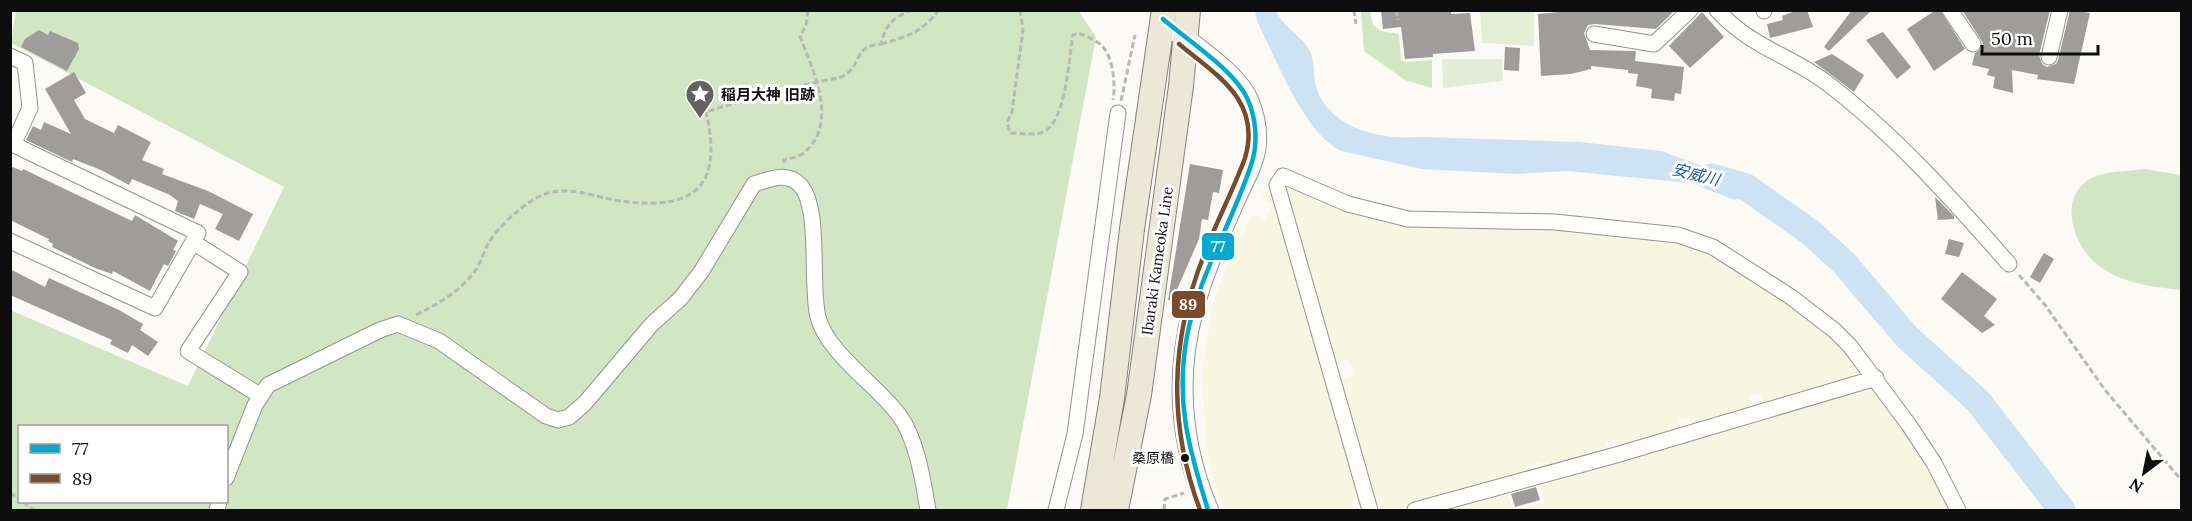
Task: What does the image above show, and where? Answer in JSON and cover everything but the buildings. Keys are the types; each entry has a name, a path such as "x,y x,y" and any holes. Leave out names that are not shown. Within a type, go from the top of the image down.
{"main road":[{"name":"Ibaraki Kameoka Line","path":"1116,510 1124,479 1140,384 1181,86 1188,10"},
{"name":"Ibaraki Kameoka Line","path":"1093,510 1112,398 1160,13"}],"street":[{"path":"1593,34 1654,44 1690,10"},
{"path":"1717,10 1742,35 1806,69 1863,113 1943,189 2009,264"},
{"path":"1950,10 1973,44"},
{"path":"2049,57 2060,10"},
{"path":"1160,13 1184,38 1234,79 1248,99 1256,130 1252,161 1201,283 1187,336 1183,368 1183,416 1187,442 1208,510"},
{"path":"10,56 25,63 30,108 12,144 198,233 155,308 10,241"},
{"path":"1056,510 1075,434 1118,113"},
{"path":"1370,510 1277,185 1283,176 1348,204 1408,219 1555,222 1678,235 1698,240 1758,274 1815,314 1850,346 1876,378 1934,463 1958,510"},
{"path":"228,473 239,443 268,385 380,330 398,324 439,341 546,416 558,420 569,417 585,403 652,324 680,299 701,272 754,184 782,177 789,178 802,187 807,200 812,225 818,317 828,339 900,416 920,467 928,510"},
{"path":"193,242 240,273 188,351 261,396"},
{"path":"1415,510 1616,455 1876,378"}],"path":[{"path":"782,177 784,160 806,152 820,129 823,109 800,36 806,26 808,10"},
{"path":"881,44 884,29 895,18 911,10"},
{"path":"700,114 738,101 840,77 849,72 862,49 869,45 906,37 927,26 939,10"},
{"path":"1020,10 1023,30 1012,112 1008,122 1010,133 1040,134 1049,130 1057,118 1068,78 1073,35 1078,33 1102,45 1113,79 1112,106 1114,112 1118,113 1135,35"},
{"path":"1354,10 1356,24"},
{"path":"1396,10 1398,20"},
{"path":"398,324 450,298 473,274 490,241 523,208 539,197 558,191 581,190 613,200 646,203 686,198 700,188 708,175 712,159 706,112"},
{"path":"2009,264 2045,305 2105,390 2181,481"},
{"path":"1164,510 1165,500 1185,492"}],"green space":[{"path":"1078,10 1096,37 1007,510 11,510 10,310 188,386 284,187 11,43 16,11"},
{"path":"1361,11 1370,11 1373,25 1381,31 1399,34 1401,60 1406,62 1432,60 1432,88 1405,80 1364,51"},
{"path":"1480,11 1534,11 1534,46 1482,43"},
{"path":"1442,59 1502,59 1503,81 1443,88"},
{"path":"2145,169 2181,175 2181,290 2140,284 2120,278 2091,259 2076,234 2072,220 2072,206 2076,193 2085,182 2099,175"},
{"path":"1270,184 1359,497 1351,500 1354,510 1226,510 1219,497 1207,451 1202,373 1213,302 1238,241 1253,214 1264,221 1273,205 1262,198"},
{"path":"1294,184 1343,207 1570,229 1697,246 1746,273 1833,337 1859,367 1855,378 1764,406 1760,393 1749,396 1752,409 1692,425 1689,417 1678,420 1680,429 1619,448 1615,440 1605,443 1609,451 1544,468 1540,461 1531,465 1533,471 1394,510 1379,510 1339,380 1355,375 1349,359 1335,363 1284,194"},
{"path":"1857,389 1859,393 1871,391 1877,399 1882,396 1942,489 1951,510 1512,510 1544,503 1541,486"},
{"path":"1508,495 1512,510 1449,510"}],"water":[{"path":"1255,11 1276,11 1283,22 1299,37 1311,54 1317,90 1324,104 1334,115 1360,130 1390,137 1579,142 1661,151 1744,181 1746,187 1735,200 1691,183 1567,171 1516,174 1422,169 1341,151 1327,141 1303,111 1257,21"}],"waterway":[{"name":"安威川","path":"1712,177 1746,187 1810,232 1844,263 1907,337 1978,401 2062,510"}],"transit line":[{"name":"77","path":"1163,19 1233,78 1248,100 1255,131 1252,162 1192,313 1184,360 1183,404 1186,425 1208,510"},
{"name":"89","path":"1179,44 1221,78 1232,91 1247,120 1249,138 1245,158 1193,287 1179,351 1178,414 1182,446 1200,510"}],"place":[{"name":"稲月大神 旧跡","path":"700,120"},
{"name":"桑原橋","path":"1185,458"}]}
